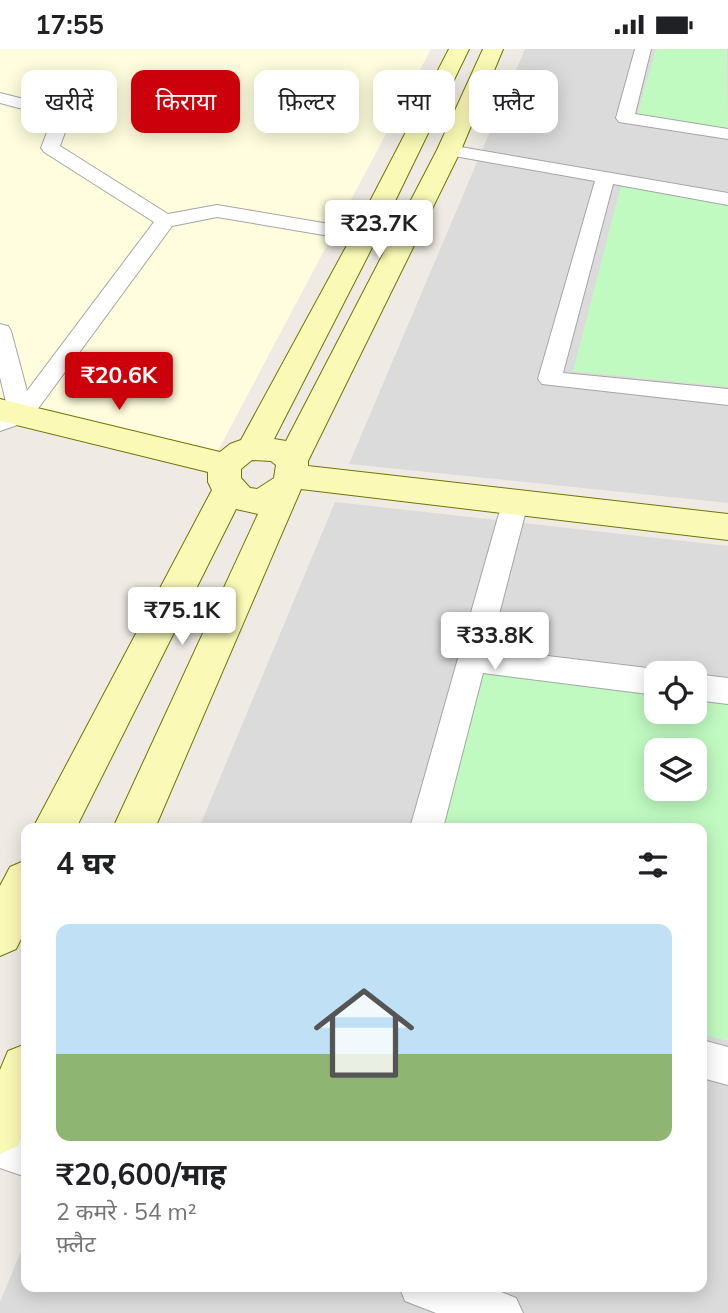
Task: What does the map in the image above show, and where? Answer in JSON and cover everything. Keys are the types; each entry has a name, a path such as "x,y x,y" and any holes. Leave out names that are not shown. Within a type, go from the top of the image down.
{"street":[{"path":"253,448 365,236 459,49"},
{"path":"136,823 290,476 449,150 494,49"},
{"path":"643,49 625,118 728,134"},
{"path":"0,98 57,113 58,127 50,148 165,221"},
{"path":"449,150 728,199"},
{"path":"606,177 551,379 728,397"},
{"path":"7,416 165,221 217,211 365,236"},
{"path":"0,331 7,416"},
{"path":"7,416 227,477 245,499 276,496 290,476"},
{"path":"56,823 241,452 253,448 275,450 290,476"},
{"path":"290,476 728,527"},
{"path":"427,823 515,503"},
{"path":"472,659 644,680"},
{"path":"707,688 728,691"},
{"path":"0,933 21,892"},
{"path":"707,1060 728,1066"},
{"path":"0,1128 21,1080"},
{"path":"0,1148 21,1155"},
{"path":"438,1292 501,1313"}],"shaded area":[{"path":"0,49 431,49 420,70 373,70 373,133 386,133 212,462 0,413"},
{"path":"525,49 728,49 728,503 349,464 489,133 558,133 558,70 516,70"},
{"path":"335,502 728,546 728,1313 0,1313 0,1302 21,1251 21,1292 707,1292 707,823 201,823"}],"green space":[{"path":"656,49 727,49 728,129 637,115"},
{"path":"621,186 728,203 728,387 573,371"},
{"path":"482,672 644,693 644,724 707,724 707,701 728,704 728,1041 707,1035 707,823 444,823"}]}
